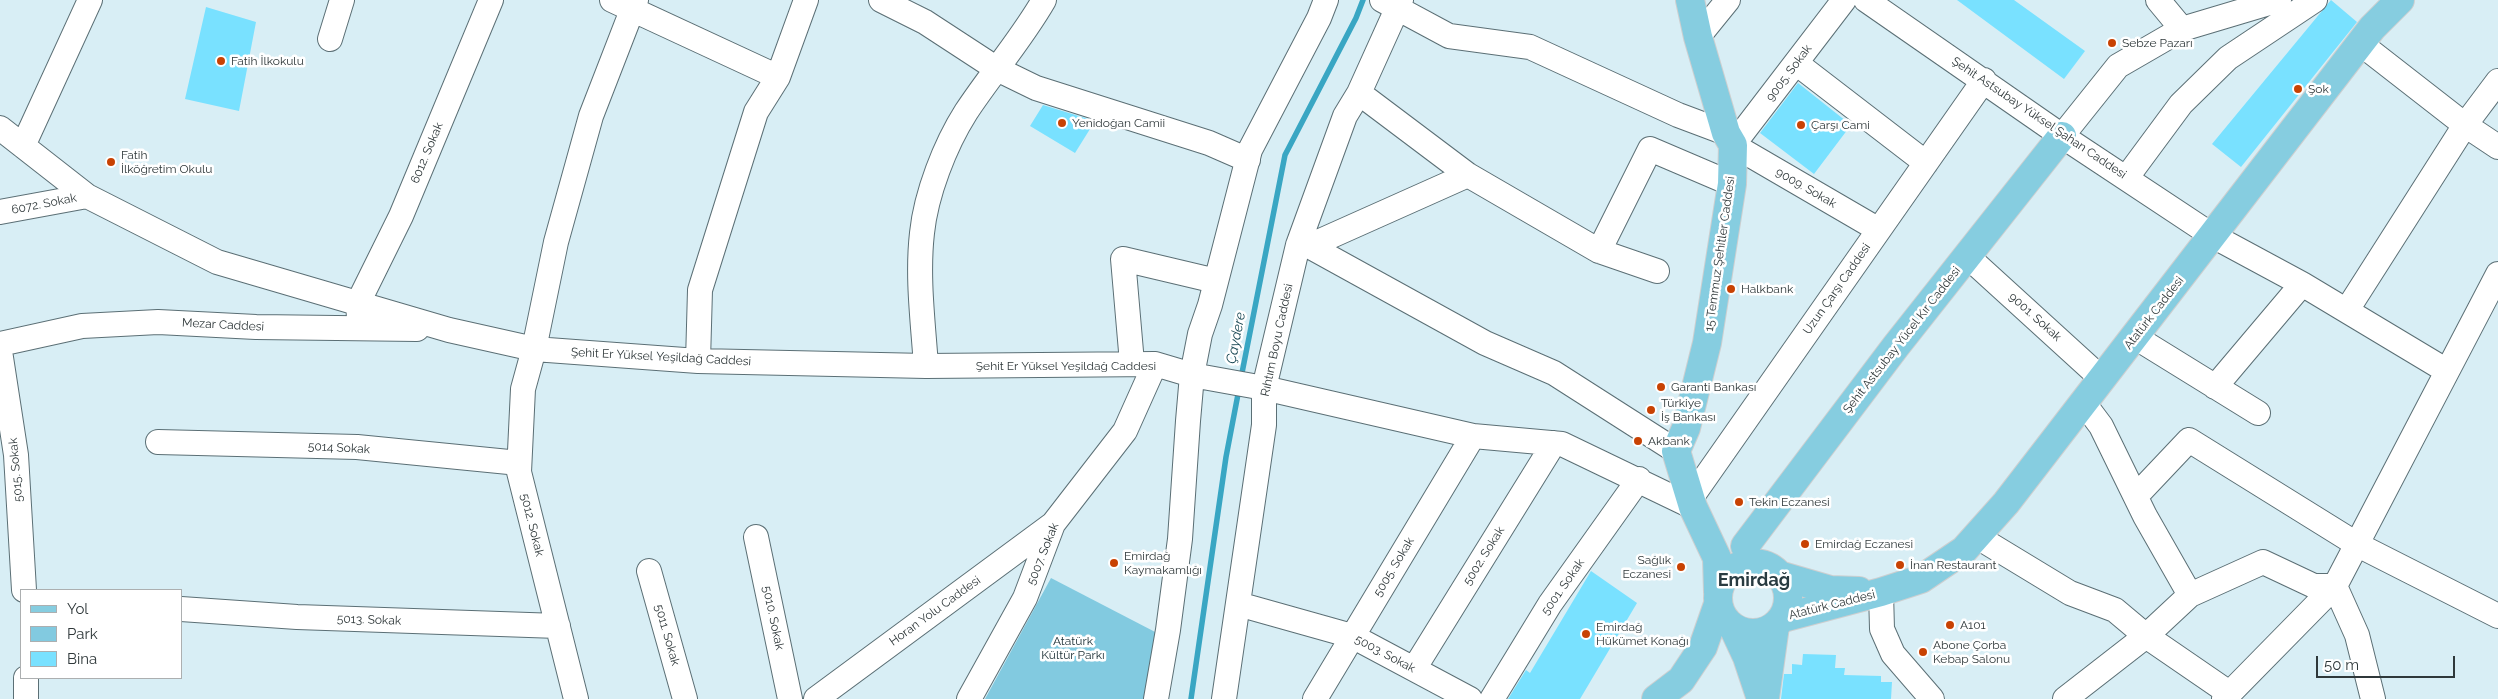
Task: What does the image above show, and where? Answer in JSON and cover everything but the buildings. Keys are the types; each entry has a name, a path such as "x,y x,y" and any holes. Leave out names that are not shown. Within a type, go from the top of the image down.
{"main road":[{"name":"Atatürk Caddesi","path":"1779,622 1921,579 1964,550 2006,503 2372,28 2400,0"},
{"name":"15 Temmuz Şehitler Caddesi","path":"1676,451 1686,428 1707,344 1732,184 1730,139 1686,3"},
{"name":"Şehit Astsubay Yücel Kır Caddesi","path":"1745,546 1967,256 2062,136"},
{"path":"1676,451 1692,502 1717,558 1718,598 1726,621 1744,632 1754,633 1766,631 1779,622"},
{"path":"1692,502 1778,572 1789,597 1779,622 1763,699"},
{"path":"1656,699 1681,680 1703,647 1726,574 1743,564 1759,563 1778,572"},
{"name":"Atatürk Caddesi","path":"1778,572 1830,590 1881,592"},
{"path":"1733,627 1763,699"}],"street":[{"path":"23,146 90,0"},
{"path":"330,39 342,0"},
{"name":"6012. Sokak","path":"358,303 401,216 491,0"},
{"path":"698,361 700,290 756,112 778,77 806,0"},
{"path":"881,0 925,22 998,69 1036,88 1209,143 1248,160"},
{"path":"926,366 921,289 922,233 935,175 965,114 1027,28 1044,0"},
{"path":"1156,699 1168,630 1180,539 1192,375 1200,334 1216,281 1250,150 1319,18 1326,0"},
{"path":"1698,37 1728,0"},
{"name":"9005. Sokak","path":"1730,139 1796,63 1844,0"},
{"name":"Şehit Astsubay Yüksel Şahan Caddesi","path":"1866,0 1984,80 2062,136 2128,177 2213,236 2302,284 2447,371"},
{"path":"2158,0 2182,29"},
{"path":"2062,136 2118,66 2182,29 2279,0"},
{"path":"2128,177 2181,104 2228,58 2315,0"},
{"path":"627,3 778,77"},
{"name":"5012. Sokak","path":"576,699 518,472 523,389 534,349 556,242 591,116 627,3"},
{"name":"Rıhtım Boyu Caddesi","path":"1224,699 1264,425 1264,388 1304,245 1345,116 1359,93 1394,3"},
{"name":"9009. Sokak","path":"1394,3 1449,36 1530,47 1730,139 1879,230"},
{"path":"2361,44 2465,125 2498,147"},
{"path":"1796,63 1926,163"},
{"name":"Uzun Çarşı Caddesi","path":"1692,502 1984,80"},
{"path":"2346,310 2465,125 2498,81"},
{"path":"1359,93 1468,175 1599,251 1657,271"},
{"path":"0,128 87,196 217,262 449,330"},
{"path":"1599,251 1650,149 1732,184"},
{"path":"1304,245 1468,175"},
{"name":"6072. Sokak","path":"0,212 87,196"},
{"path":"1304,245 1485,343 1554,373 1676,451"},
{"name":"9001. Sokak","path":"1967,256 2102,379"},
{"path":"1143,363 1123,259 1216,281"},
{"path":"1976,536 2070,593 2115,610 2146,636 2226,696 2335,586 2498,274"},
{"path":"2215,386 2302,284"},
{"path":"358,303 359,328"},
{"name":"Mezar Caddesi","path":"0,344 82,326 158,322 256,327 449,330"},
{"name":"Şehit Er Yüksel Yeşildağ Caddesi","path":"449,330 534,349 698,361 926,366 1143,363 1192,375 1264,388 1473,436 1562,444 1692,502"},
{"path":"2135,337 2258,413"},
{"name":"5015. Sokak","path":"0,351 16,455 24,589"},
{"name":"5007. Sokak","path":"969,699 1025,598 1053,524 1125,431 1143,363"},
{"path":"2083,402 2101,426 2136,496 2190,595"},
{"name":"5005. Sokak","path":"1315,699 1473,436"},
{"path":"2136,496 2189,440 2358,545 2498,616"},
{"name":"5014 Sokak","path":"158,442 357,447 519,463"},
{"name":"5002. Sokak","path":"1414,669 1554,443"},
{"name":"5001. Sokak","path":"1492,699 1550,604 1639,479"},
{"name":"Horan Yolu Caddesi","path":"816,699 1053,524"},
{"name":"5010. Sokak","path":"756,536 790,699"},
{"path":"2065,699 2146,636 2190,595 2263,562 2314,586 2335,586"},
{"name":"5011. Sokak","path":"649,571 685,699"},
{"path":"2335,586 2357,635 2373,699"},
{"path":"1881,592 1882,629 1893,654 1932,699"},
{"name":"5003. Sokak","path":"1238,604 1352,636 1470,699"},
{"name":"5013. Sokak","path":"182,609 297,617 558,626"},
{"path":"26,679 26,699"}],"green space":[{"name":"Atatürk Kültür Parkı","path":"1051,578 1159,634 1147,699 985,699"}],"waterway":[{"name":"Çaydere","path":"1241,378 1285,155 1356,18 1363,0"},
{"name":"Çaydere","path":"1191,699 1226,457 1239,389"}],"place":[{"name":"Sebze Pazarı","path":"2112,43"},
{"name":"Fatih İlkokulu","path":"221,61"},
{"name":"Şok","path":"2298,89"},
{"name":"Yenidoğan Camii","path":"1062,123"},
{"name":"Çarşı Cami","path":"1801,125"},
{"name":"Fatih İlköğretim Okulu","path":"111,162"},
{"name":"Halkbank","path":"1731,289"},
{"name":"Garanti Bankası","path":"1661,387"},
{"name":"Türkiye İş Bankası","path":"1651,410"},
{"name":"Akbank","path":"1638,441"},
{"name":"Tekin Eczanesi","path":"1739,502"},
{"name":"Emirdağ Eczanesi","path":"1805,544"},
{"name":"Emirdağ Kaymakamlığı","path":"1114,563"},
{"name":"İnan Restaurant","path":"1900,565"},
{"name":"Sağlık Eczanesi","path":"1681,567"},
{"name":"A101","path":"1950,625"},
{"name":"Emirdağ Hükümet Konağı","path":"1586,634"},
{"name":"Abone Çorba Kebap Salonu","path":"1923,652"}],"district":[{"name":"Emirdağ","path":"1754,581"}]}
